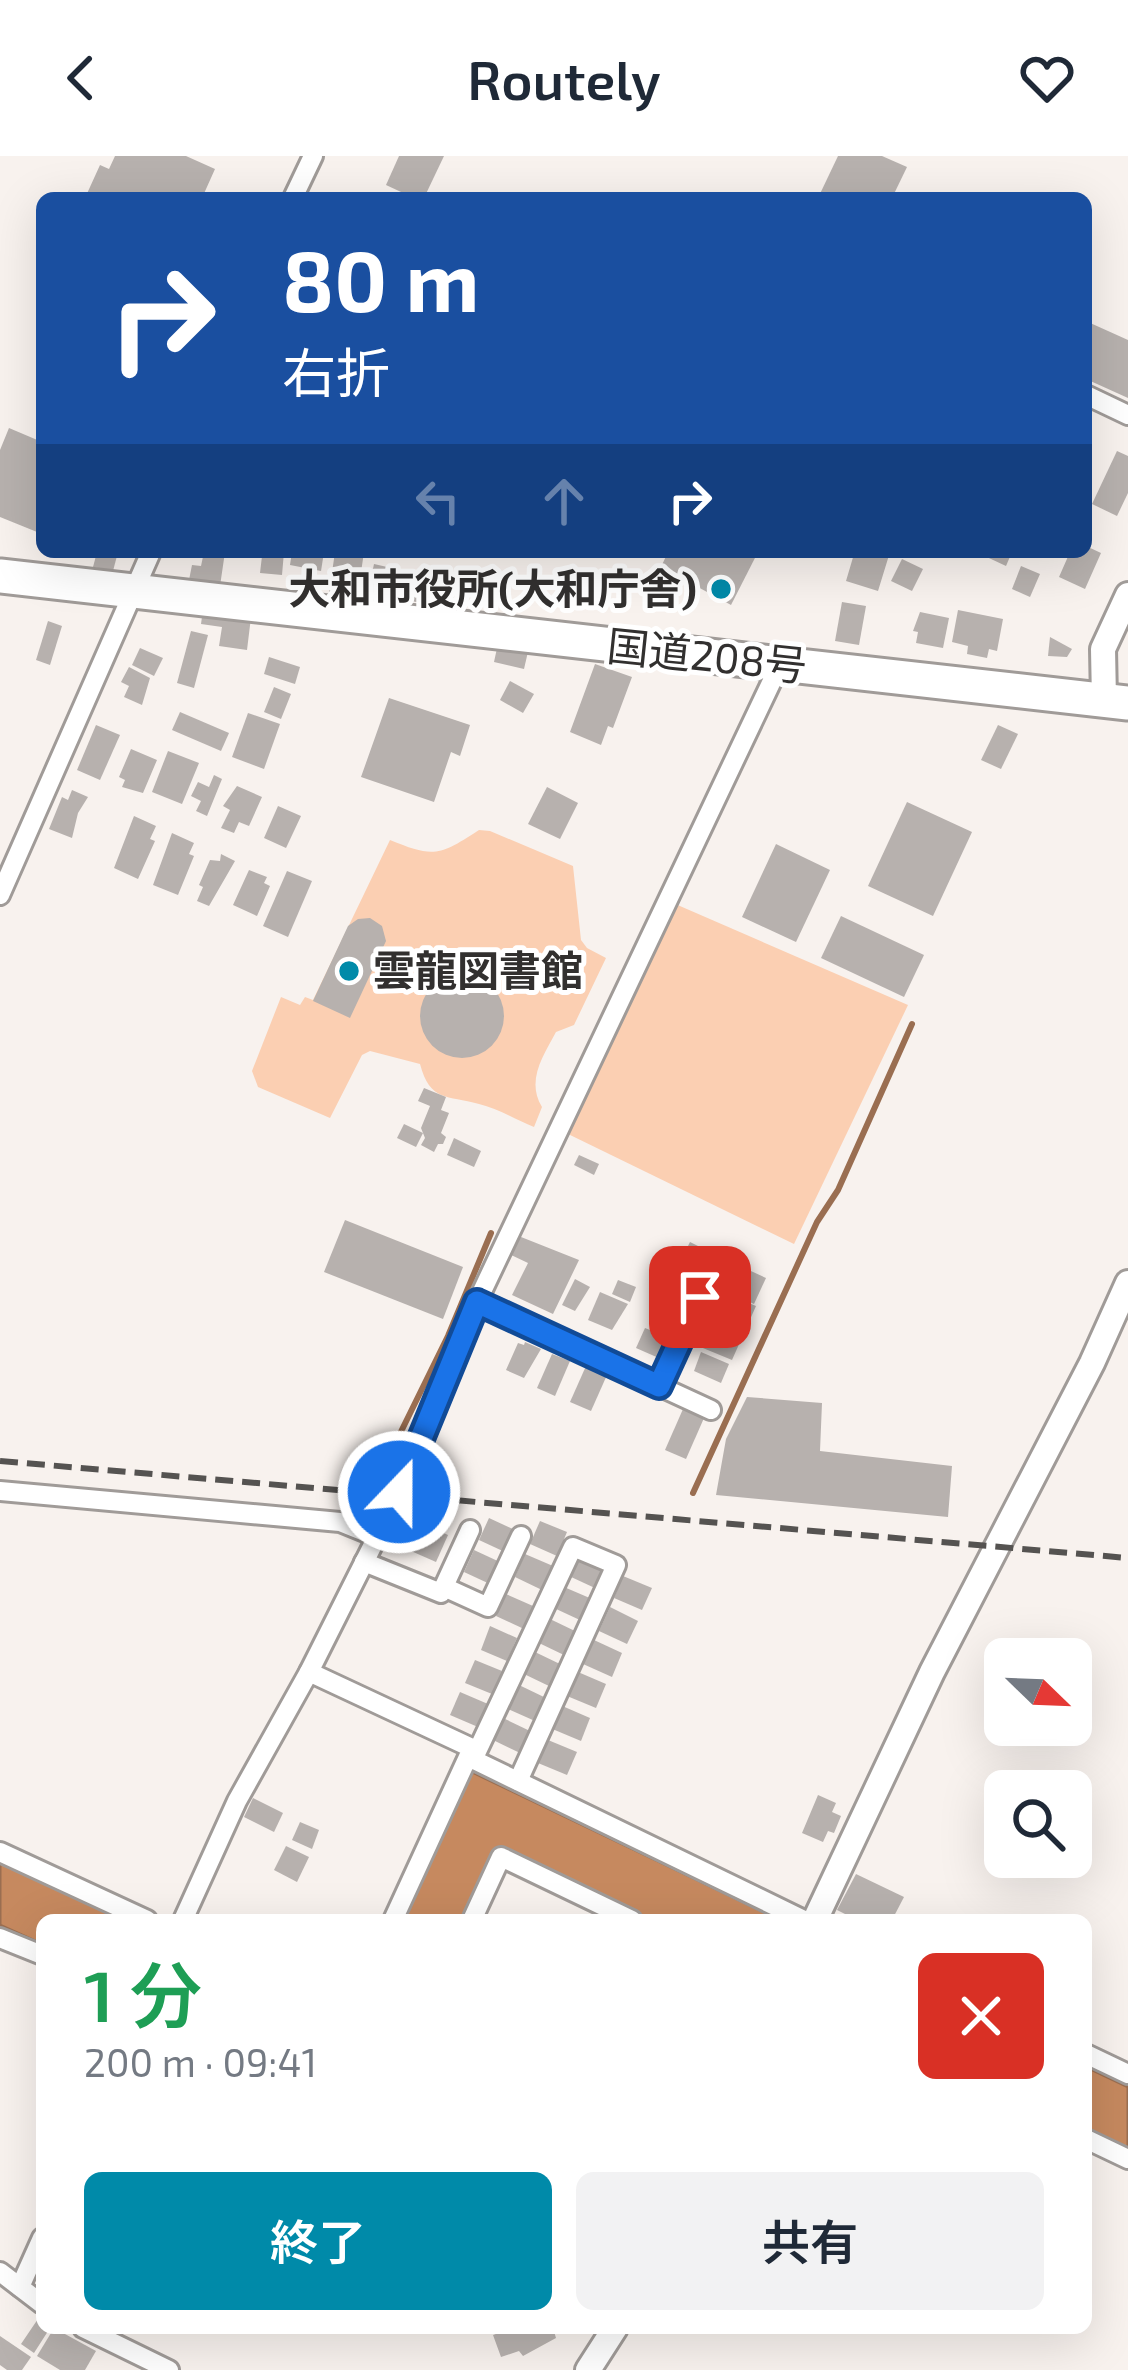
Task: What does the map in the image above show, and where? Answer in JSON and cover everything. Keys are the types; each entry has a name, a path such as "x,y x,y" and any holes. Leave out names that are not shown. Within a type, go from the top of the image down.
{"highway":[{"name":"国道208号","path":"0,576 1116,701"}],"street":[{"path":"296,192 313,156"},
{"path":"1092,398 1128,415"},
{"path":"0,895 149,558"},
{"path":"1116,701 1103,649 1128,595"},
{"path":"186,1914 237,1802 377,1538 477,1302 780,664"},
{"path":"818,1914 952,1630 1128,1283"},
{"path":"659,1386 700,1297"},
{"path":"477,1302 711,1410"},
{"path":"0,1491 340,1522 377,1538"},
{"path":"364,1562 441,1594 470,1530"},
{"path":"444,1587 488,1607 521,1536"},
{"path":"396,1914 573,1547 616,1565 518,1781"},
{"path":"309,1672 518,1781 792,1914"},
{"path":"0,1852 134,1914"},
{"path":"475,1914 501,1857 620,1914"},
{"path":"0,1938 36,1953"},
{"path":"1092,2057 1128,2074"},
{"path":"1092,2142 1128,2159"},
{"path":"20,2287 36,2251"},
{"path":"0,2272 36,2299"},
{"path":"95,2334 169,2370"},
{"path":"588,2370 611,2334"}],"shaded area":[{"path":"479,830 573,866 581,940 606,958 574,1025 556,1032 542,1059 536,1088 542,1107 534,1127 486,1106 441,1095 429,1085 420,1064 370,1051 362,1055 330,1118 258,1087 252,1071 281,997 300,1005 305,997 313,1000 390,840 436,852"},
{"path":"673,903 908,1005 794,1244 566,1133"},
{"path":"470,1771 768,1914 635,1914 497,1848 465,1914 402,1914"},
{"path":"0,1861 114,1914 36,1914 36,1941 0,1925"},
{"path":"1092,2070 1128,2087 1128,2148 1092,2131"}],"building":[{"path":"115,156 186,156 215,169 205,192 88,192 100,165 109,169"},
{"path":"399,156 444,156 427,192 401,192 386,185"},
{"path":"838,156 882,156 907,167 895,192 821,192"},
{"path":"1092,324 1128,340 1128,398 1092,382"},
{"path":"9,428 36,439 36,532 0,517 0,450"},
{"path":"1117,451 1128,456 1128,493 1117,516 1092,504"},
{"path":"1092,549 1101,553 1085,589 1059,577 1067,558 1092,558"},
{"path":"95,558 116,558 113,571 93,567"},
{"path":"203,558 224,558 220,586 189,580 192,565 201,566"},
{"path":"262,558 283,558 282,575 260,573"},
{"path":"291,558 323,558 321,571 290,565"},
{"path":"334,558 363,558 355,613 340,611 342,595 329,593"},
{"name":"大和市役所(大和庁舎)","path":"665,558 755,558 731,605 661,567"},
{"path":"853,558 888,558 878,591 846,581"},
{"path":"902,559 923,569 912,591 891,581"},
{"path":"374,564 396,569 390,597 368,592"},
{"path":"1021,566 1040,574 1030,597 1012,589"},
{"path":"410,579 426,582 422,603 405,600"},
{"path":"434,591 451,595 446,614 429,611"},
{"path":"204,602 252,609 247,650 219,646 222,627 201,624"},
{"path":"842,602 866,606 859,645 835,641"},
{"path":"958,610 1003,619 997,651 989,649 987,658 967,654 968,646 952,642"},
{"path":"920,612 949,618 943,648 916,643 918,632 913,631"},
{"path":"48,621 62,626 50,665 36,660"},
{"path":"191,631 208,635 194,688 177,683"},
{"path":"1050,637 1072,649 1067,657 1048,656"},
{"path":"499,639 530,643 524,669 494,662"},
{"path":"140,648 163,658 154,676 132,665"},
{"path":"269,657 300,667 295,684 264,674"},
{"path":"595,664 632,677 613,728 608,726 601,745 570,732"},
{"path":"129,667 150,678 142,705 124,697 129,686 121,682"},
{"path":"510,681 534,694 523,713 500,700"},
{"path":"274,687 291,694 281,719 264,712"},
{"path":"389,698 470,725 460,756 451,752 434,802 361,777"},
{"path":"180,712 229,733 221,751 172,730"},
{"path":"248,713 280,724 264,769 232,757"},
{"path":"96,725 120,735 100,780 77,770"},
{"path":"998,725 1018,734 1001,769 981,760"},
{"path":"131,749 157,760 143,793 122,787 125,780 119,777"},
{"path":"168,751 199,763 182,804 152,792"},
{"path":"214,775 222,779 207,816 196,811 201,801 191,796 198,782 209,787"},
{"path":"237,786 262,797 249,826 239,822 234,833 221,828 230,810 223,806"},
{"path":"547,787 578,803 560,839 528,824"},
{"path":"72,790 88,797 72,838 49,829 62,797 68,800"},
{"path":"907,802 972,832 933,916 868,886"},
{"path":"278,806 301,816 286,848 264,838"},
{"path":"134,816 156,826 150,839 155,841 138,879 114,868"},
{"path":"172,833 194,843 189,854 194,856 178,895 153,885"},
{"path":"776,844 830,870 796,942 742,917"},
{"path":"221,854 235,861 209,906 197,901 203,887 199,885 210,860 220,861"},
{"path":"249,870 267,877 264,883 270,886 257,916 233,905"},
{"path":"287,871 312,881 288,937 263,926"},
{"path":"841,916 924,955 904,997 821,958"},
{"name":"雲龍図書館","path":"370,918 382,926 386,941 350,1018 313,1001 348,926"},
{"path":"462,974 491,987 504,1016 491,1045 462,1058 433,1045 420,1016 433,987"},
{"path":"424,1088 446,1097 441,1110 449,1113 441,1133 446,1137 434,1152 421,1145 425,1138 421,1128 430,1106 418,1101"},
{"path":"404,1124 423,1133 416,1147 397,1138"},
{"path":"454,1138 481,1151 474,1167 447,1155"},
{"path":"579,1155 599,1164 594,1175 574,1165"},
{"path":"345,1220 463,1267 443,1319 324,1272"},
{"path":"516,1235 579,1260 553,1314 512,1295 528,1263 507,1253"},
{"path":"690,1242 710,1252 699,1273 679,1264"},
{"path":"740,1266 766,1278 754,1304 731,1293"},
{"path":"667,1268 681,1274 674,1291 659,1285"},
{"path":"575,1279 590,1287 575,1311 562,1305"},
{"path":"618,1280 636,1287 630,1302 612,1294"},
{"path":"600,1292 628,1304 612,1330 588,1320"},
{"path":"730,1295 756,1306 732,1360 698,1346 703,1319 726,1329 727,1317 722,1315"},
{"path":"658,1297 675,1304 671,1325 650,1316"},
{"path":"645,1328 670,1338 661,1359 636,1348"},
{"path":"518,1343 541,1349 524,1378 506,1370"},
{"path":"701,1352 729,1364 721,1383 694,1371"},
{"path":"552,1354 570,1361 555,1396 537,1388"},
{"path":"586,1366 607,1375 591,1411 570,1402"},
{"path":"747,1397 822,1403 820,1451 952,1466 948,1517 716,1495 726,1439"},
{"path":"683,1409 704,1418 686,1459 665,1450"},
{"path":"489,1518 517,1531 507,1553 479,1540"},
{"path":"540,1521 567,1532 557,1556 530,1544"},
{"path":"424,1524 448,1535 436,1562 411,1551"},
{"path":"474,1550 502,1563 492,1585 464,1572"},
{"path":"525,1554 553,1566 542,1590 515,1577"},
{"path":"579,1554 607,1566 597,1589 569,1576"},
{"path":"623,1576 652,1588 642,1610 614,1598"},
{"path":"564,1587 592,1599 582,1621 554,1608"},
{"path":"506,1594 533,1606 524,1629 496,1616"},
{"path":"610,1607 638,1621 627,1644 599,1631"},
{"path":"550,1619 577,1632 566,1656 539,1643"},
{"path":"490,1626 517,1638 507,1661 481,1650"},
{"path":"594,1640 622,1653 612,1677 583,1664"},
{"path":"535,1652 562,1665 551,1687 524,1674"},
{"path":"475,1660 502,1671 492,1694 465,1683"},
{"path":"578,1672 606,1684 596,1708 567,1696"},
{"path":"519,1685 546,1698 535,1721 508,1709"},
{"path":"460,1692 488,1704 478,1727 450,1715"},
{"path":"560,1705 590,1718 581,1741 550,1728"},
{"path":"503,1718 530,1731 520,1753 493,1740"},
{"path":"548,1740 577,1752 567,1775 538,1763"},
{"path":"818,1795 836,1803 832,1812 841,1816 834,1833 828,1831 823,1842 802,1833"},
{"path":"253,1798 283,1813 274,1832 244,1817"},
{"path":"300,1822 319,1830 312,1849 292,1840"},
{"path":"286,1846 309,1857 297,1882 274,1870"},
{"path":"856,1874 904,1897 895,1914 837,1910"},
{"path":"36,2322 36,2334 46,2334 34,2353 21,2344"},
{"path":"50,2334 65,2334 96,2351 85,2370 60,2370 37,2356"},
{"path":"555,2334 556,2338 523,2356 519,2351 501,2357 493,2335"},
{"path":"0,2336 31,2357 22,2370 0,2365"}],"waterway":[{"path":"693,1493 912,1024"},
{"path":"392,1450 448,1336 491,1233"}],"railway":[{"path":"0,1461 1128,1558"}],"place":[{"name":"大和市役所(大和庁舎)","path":"721,589"},
{"name":"雲龍図書館","path":"349,971"}],"route":[{"path":"399,1492 477,1302 659,1386 700,1297"}]}
